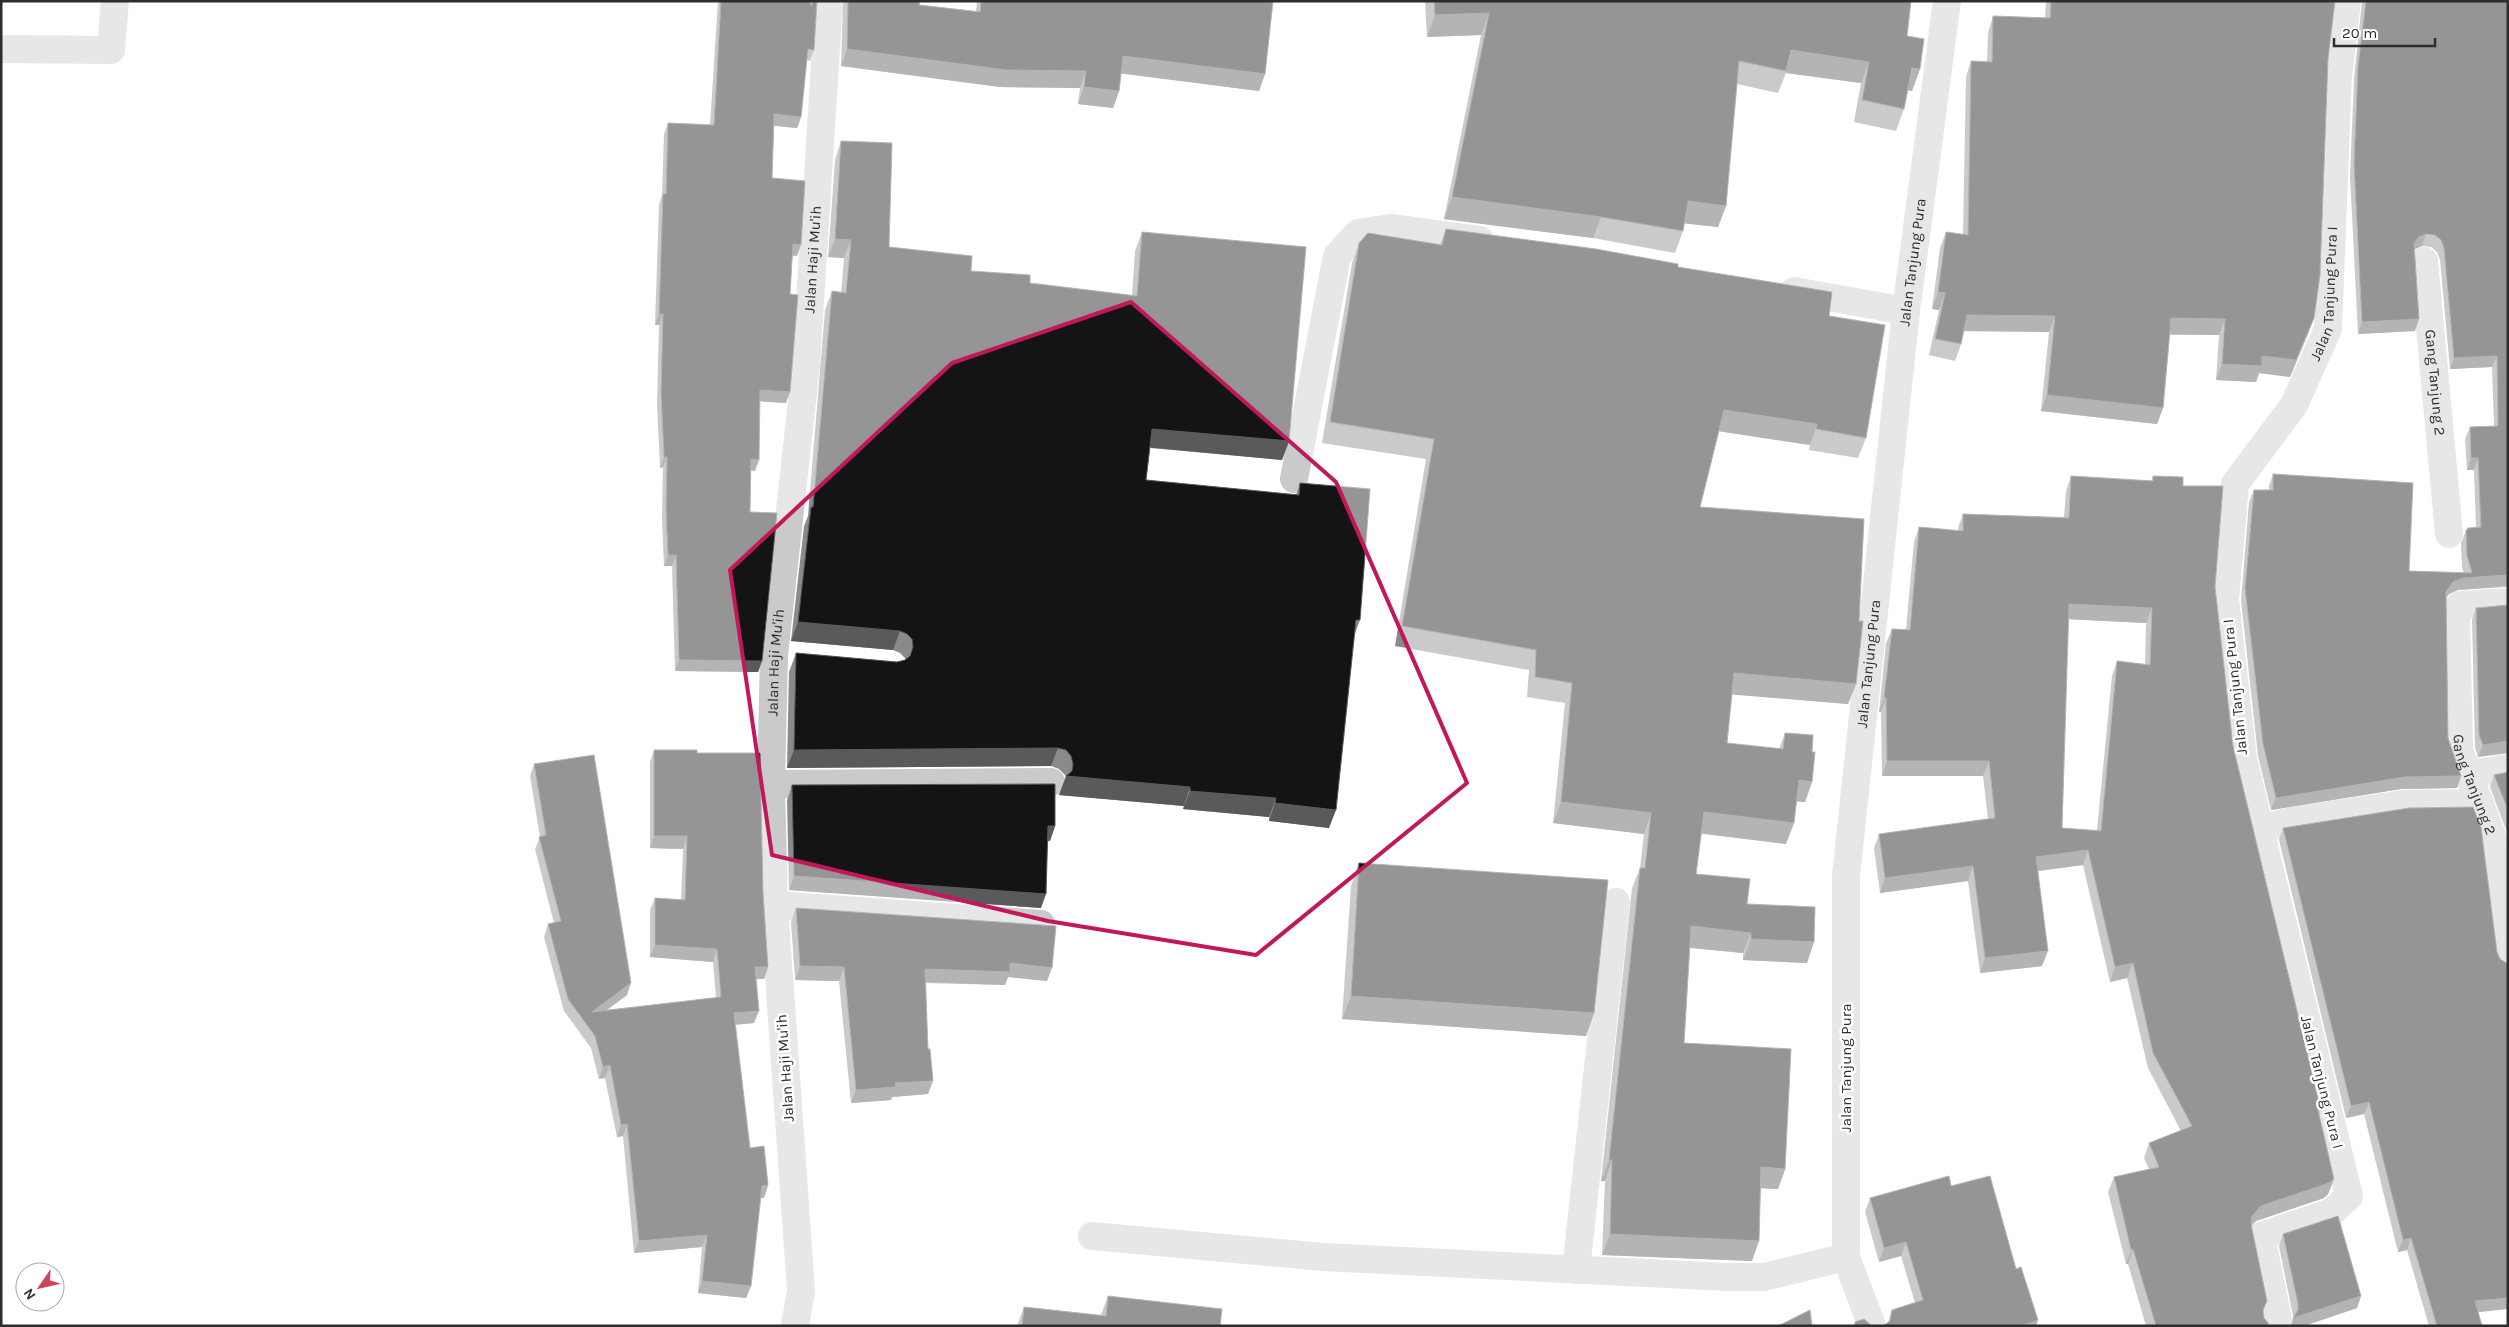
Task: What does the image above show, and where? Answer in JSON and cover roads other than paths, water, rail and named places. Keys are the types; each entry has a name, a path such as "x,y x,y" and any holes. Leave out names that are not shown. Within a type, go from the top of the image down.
{"street":[{"path":"1,49 111,50 115,1"},
{"name":"Jalan Haji Mu'ih","path":"795,1326 801,1291 774,905 771,784 774,655 806,364 829,1"},
{"name":"Jalan Tanjung Pura","path":"1872,1326 1846,1257 1846,876 1906,311 1947,1"},
{"name":"Jalan Tanjung Pura I","path":"2273,1326 2278,1319 2261,1236 2332,1212 2349,1196 2243,759 2225,600 2235,484 2294,405 2328,329 2338,77 2347,1"},
{"path":"1294,479 1337,256 1358,233 1390,228 1505,243"},
{"name":"Gang Tanjung 2","path":"2424,261 2449,534"},
{"path":"1766,286 1906,311"},
{"name":"Gang Tanjung 2","path":"2508,602 2460,605 2456,609 2459,750 2492,835 2508,961"},
{"path":"774,655 804,657"},
{"path":"2469,774 2508,768"},
{"path":"771,784 1051,782"},
{"path":"2260,829 2291,822 2403,804 2480,803"},
{"path":"1576,1270 1616,902"},
{"path":"774,905 1041,924"},
{"path":"1092,1236 1323,1257 1728,1277 1764,1277 1846,1257"}]}
